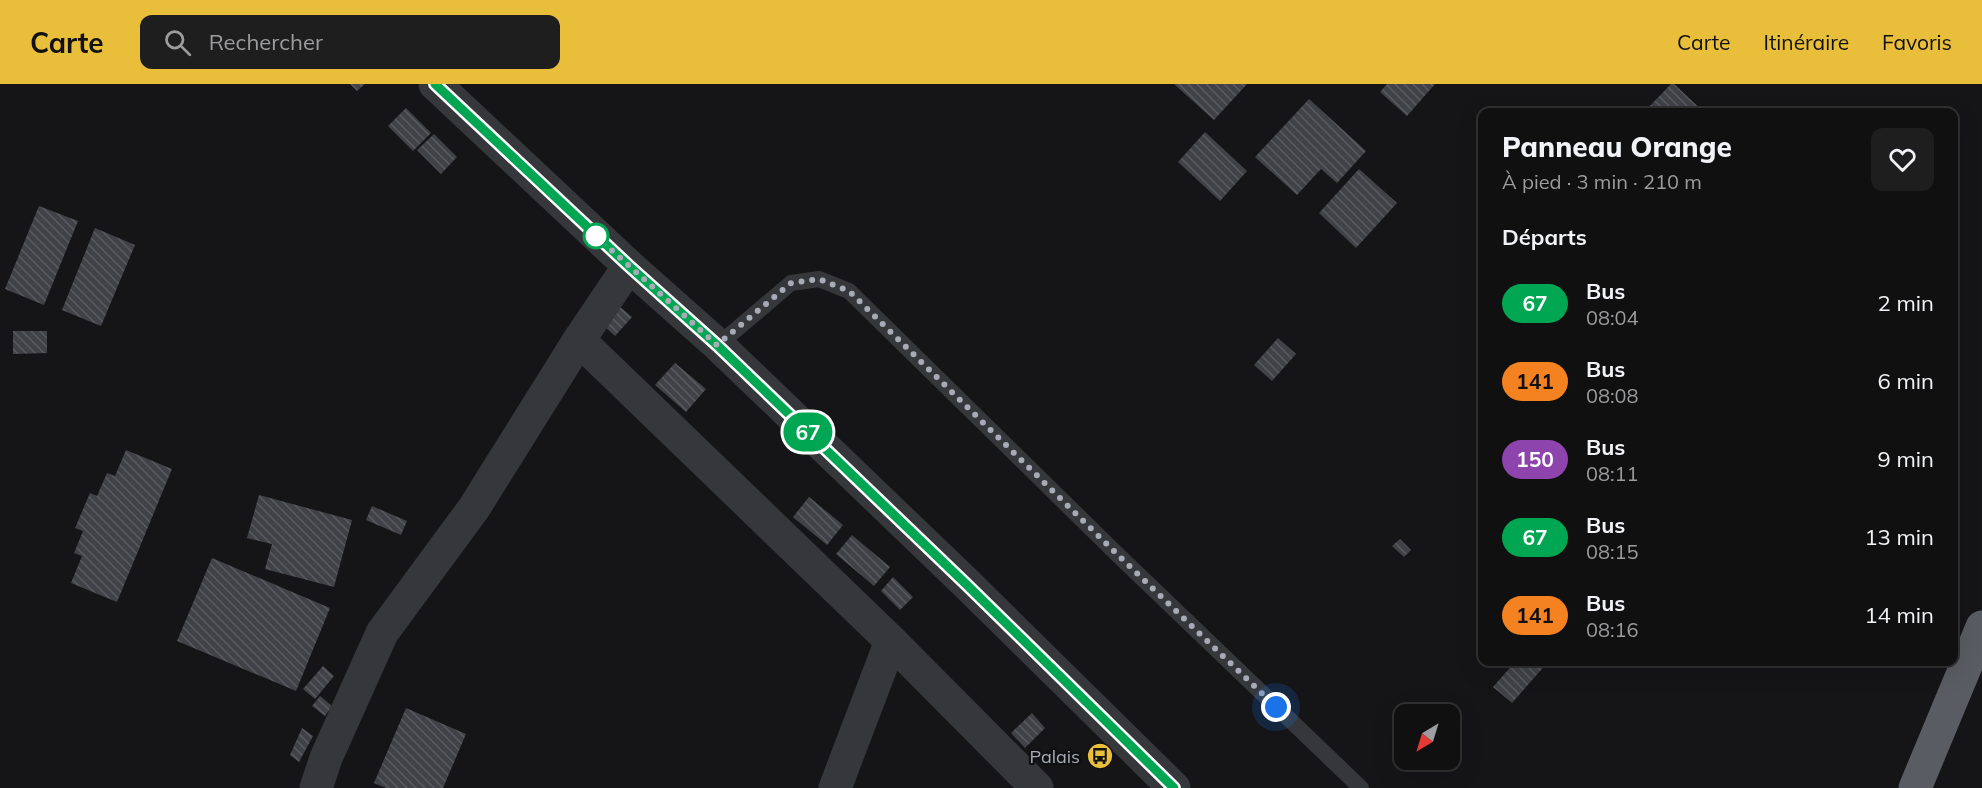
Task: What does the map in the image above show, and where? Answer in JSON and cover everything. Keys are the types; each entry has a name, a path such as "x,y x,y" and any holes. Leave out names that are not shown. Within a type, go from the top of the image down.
{"highway":[{"path":"1915,788 1982,627"}],"street":[{"path":"435,84 717,345 959,576 1174,788"},
{"path":"316,788 326,758 382,633 474,508 579,340 629,266"},
{"path":"579,340 891,641 1037,788"},
{"path":"835,788 891,641"}],"lane":[{"path":"717,345 791,283 819,279 849,291 1119,556 1361,788"}],"building":[{"path":"350,84 365,84 357,91"},
{"path":"1174,84 1247,84 1214,120"},
{"path":"1387,84 1435,84 1407,116 1380,92"},
{"path":"1671,84 1674,84 1700,108 1648,108"},
{"path":"1309,99 1366,151 1337,183 1321,169 1297,195 1255,157"},
{"path":"406,108 431,133 413,151 388,126"},
{"path":"1205,132 1247,171 1220,201 1178,162"},
{"path":"434,134 457,157 441,174 417,150"},
{"path":"1359,169 1397,203 1356,248 1319,213"},
{"path":"39,206 78,221 44,305 5,289"},
{"path":"95,228 135,245 101,326 62,310"},
{"path":"612,300 632,317 615,336 596,319"},
{"path":"13,331 47,331 47,353 13,354"},
{"path":"1278,338 1296,354 1272,381 1254,365"},
{"path":"675,363 706,389 686,412 655,385"},
{"path":"126,450 172,469 117,602 71,583 82,556 74,553 83,531 75,528 90,493 97,496 107,473 115,476"},
{"path":"259,495 352,520 334,587 265,569 272,544 247,538"},
{"path":"809,497 843,525 827,545 793,517"},
{"path":"372,506 407,521 401,535 366,520"},
{"path":"852,535 890,567 874,586 836,554"},
{"path":"1400,539 1411,550 1404,557 1392,546"},
{"path":"212,558 330,608 296,691 177,641"},
{"path":"893,577 913,597 900,610 881,591"},
{"path":"323,666 334,676 315,699 303,689"},
{"path":"1511,666 1544,666 1512,703 1493,687"},
{"path":"320,696 332,706 325,716 312,706"},
{"path":"406,708 466,734 443,788 386,788 374,783"},
{"path":"1032,713 1045,728 1025,748 1011,733"},
{"path":"302,728 313,736 299,762 290,755"}],"bus line":[{"name":"67","path":"435,84 717,345 1174,788"}],"place":[{"name":"Palais","path":"1100,756"}],"route":[{"path":"596,236 717,345 791,283 819,279 849,291 1276,707"}]}
